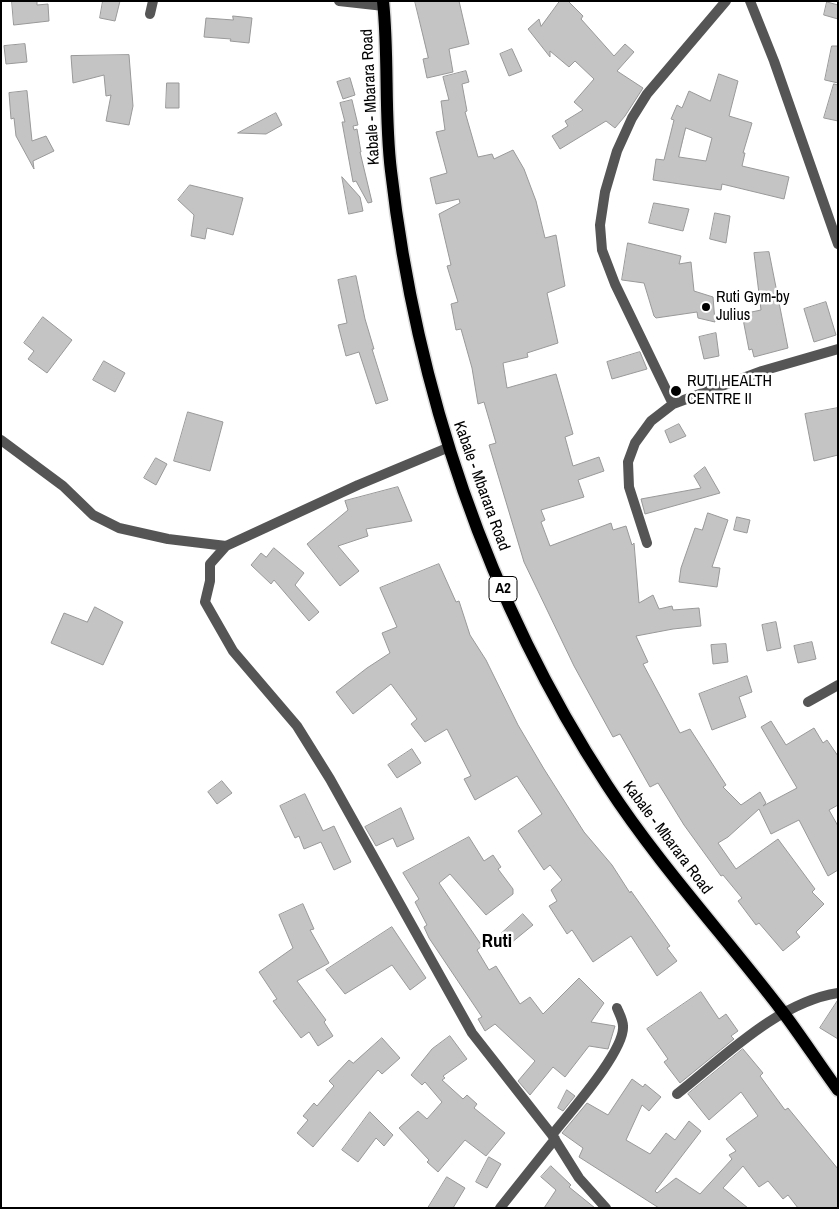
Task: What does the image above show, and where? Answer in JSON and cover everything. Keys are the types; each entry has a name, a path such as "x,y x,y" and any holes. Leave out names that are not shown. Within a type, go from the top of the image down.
{"main road":[{"name":"Kabale - Mbarara Road","path":"384,4 387,130 400,237 430,383 447,448 482,542 521,630 578,739 642,837 782,1012 838,1090"}],"street":[{"path":"150,14 153,1"},
{"path":"339,1 384,4"},
{"path":"673,404 615,284 602,250 600,225 605,192 615,159 632,118 647,94 726,1"},
{"path":"750,1 777,70 838,244"},
{"path":"647,543 628,487 628,462 635,443 651,422 673,404 762,371 838,349"},
{"path":"1,440 63,486 93,515 119,528 168,539 226,546"},
{"path":"447,448 358,485 226,546 210,564 210,581 205,602 233,651 297,726 326,771 472,1033 554,1137 579,1178 606,1208"},
{"path":"808,702 838,685"},
{"path":"677,1094 782,1012 818,996 838,993"},
{"path":"500,1208 607,1064 622,1036 624,1025 617,1008"}],"building":[{"path":"12,1 37,1 37,5 48,4 49,21 14,25"},
{"path":"103,1 120,1 115,21 100,18"},
{"path":"415,1 459,1 469,44 449,49 453,72 427,78 423,59 428,58"},
{"path":"560,1 568,1 583,16 581,19 614,56 625,44 634,52 617,71 643,88 615,128 606,121 560,149 552,136 568,126 565,121 583,110 574,102 594,79 575,61 569,67 550,51 550,57 528,29 539,19 541,26"},
{"path":"827,2 838,5 838,19 824,15"},
{"path":"233,16 252,18 249,43 230,41 231,39 204,37 206,18 233,20"},
{"path":"25,44 27,62 6,64 4,46"},
{"path":"832,46 838,46 838,83 825,80"},
{"path":"512,49 522,71 509,76 500,54"},
{"path":"129,55 133,106 129,125 106,121 111,95 106,96 104,75 73,83 71,56"},
{"path":"466,71 469,82 462,84 467,111 465,112 478,157 492,154 494,159 513,150 524,169 536,201 545,238 556,235 565,286 547,293 558,343 527,353 528,357 503,363 507,388 556,374 573,434 565,437 573,466 599,457 604,471 578,480 584,497 541,510 545,520 541,522 550,546 611,523 613,530 626,526 632,545 634,543 639,603 653,595 659,609 672,606 673,610 699,608 701,626 636,636 648,662 643,664 680,733 690,729 726,785 723,787 741,805 760,792 766,803 763,806 797,788 761,727 771,721 786,745 814,728 823,743 827,740 838,756 838,805 829,810 838,826 838,870 828,876 799,820 771,834 759,809 728,837 718,843 736,869 778,839 815,889 812,892 824,904 796,932 800,937 783,951 759,923 756,925 738,901 742,898 723,875 721,876 684,825 658,783 650,787 620,734 613,737 574,666 524,562 489,445 496,443 484,402 478,404 472,368 461,329 456,330 451,304 458,302 447,266 451,265 439,214 460,203 459,199 436,204 430,178 447,173 436,132 445,130 441,101 449,100 443,77"},
{"path":"719,74 738,81 729,116 752,123 743,153 745,153 742,166 789,177 784,199 722,184 721,190 653,180 656,159 664,160 674,120 671,119 677,105 682,108 689,91 710,101","holes":["686,128 712,138 706,161 679,157"]},
{"path":"350,78 355,95 343,99 337,82"},
{"path":"167,83 179,83 179,108 166,108"},
{"path":"834,84 838,85 838,121 824,118"},
{"path":"27,91 32,141 46,136 54,151 33,161 34,169 16,136 14,118 11,119 9,93"},
{"path":"352,100 358,125 353,126 354,130 357,129 360,152 372,202 368,203 356,181 353,182 342,122 345,122 340,103"},
{"path":"276,113 282,125 266,134 238,133"},
{"path":"342,177 360,197 363,211 349,214"},
{"path":"190,185 243,198 233,235 207,228 205,239 191,236 194,215 178,200"},
{"path":"654,203 689,209 683,231 649,223"},
{"path":"715,213 730,216 726,243 710,239"},
{"path":"628,243 681,256 679,264 691,262 694,291 713,297 715,322 698,318 697,312 656,318 644,283 622,280"},
{"path":"769,252 788,348 754,357 752,349 749,350 742,314 761,310 754,253"},
{"path":"356,276 365,319 374,349 372,349 388,400 376,404 359,352 346,356 338,325 347,323 338,280"},
{"path":"826,302 836,335 814,342 804,309"},
{"path":"43,317 72,340 47,373 28,359 34,351 24,343"},
{"path":"716,333 719,356 704,359 699,337"},
{"path":"640,352 647,369 612,379 607,362"},
{"path":"104,361 125,373 115,392 93,380"},
{"path":"838,408 838,455 814,461 805,414"},
{"path":"188,412 223,422 210,471 174,461"},
{"path":"679,424 686,436 670,443 665,431"},
{"path":"156,458 167,464 156,485 144,478"},
{"path":"705,467 720,493 645,514 641,499 701,488 694,476"},
{"path":"398,487 412,521 366,529 368,536 338,546 359,571 340,586 307,544 348,510 345,501"},
{"path":"708,513 728,520 712,567 720,568 717,587 679,582 681,568 695,528 702,530"},
{"path":"737,517 750,520 747,533 734,530"},
{"path":"274,548 304,573 295,585 319,612 309,621 274,580 271,584 251,565 261,553 266,557"},
{"path":"439,564 456,602 459,601 470,635 486,660 518,725 544,769 584,832 612,865 630,893 631,891 670,946 667,948 677,961 657,976 631,936 593,962 572,930 567,934 549,906 557,901 551,890 562,880 550,865 544,870 518,831 542,814 517,776 475,800 464,779 471,776 447,729 425,742 411,724 417,719 391,684 353,714 336,692 390,653 382,633 397,627 380,588"},
{"path":"95,607 123,622 103,665 51,643 64,613 87,622"},
{"path":"776,622 781,648 767,651 762,625"},
{"path":"812,642 816,659 798,663 794,646"},
{"path":"726,644 728,662 713,664 711,645"},
{"path":"747,676 752,692 739,697 746,717 712,730 699,694"},
{"path":"412,749 421,763 397,778 388,765"},
{"path":"222,781 232,793 217,804 208,792"},
{"path":"305,794 323,831 334,826 351,862 334,870 321,842 304,849 299,836 295,838 280,806"},
{"path":"401,808 414,839 397,847 393,838 376,846 365,827"},
{"path":"469,837 484,861 493,855 501,867 498,869 513,889 513,894 486,915 450,874 439,883 482,946 477,950 489,970 496,966 520,1004 530,997 543,1014 579,978 604,1003 591,1022 615,1026 608,1049 589,1046 565,1077 553,1067 530,1095 518,1081 535,1061 495,1024 485,1031 478,1019 482,1017 429,938 424,927 427,925 415,902 419,899 403,873"},
{"path":"303,904 314,929 310,930 329,963 297,981 326,1020 324,1022 333,1036 318,1046 309,1032 301,1038 273,1001 277,999 259,972 293,948 279,915"},
{"path":"523,914 533,925 511,943 502,933"},
{"path":"392,927 426,978 410,990 392,965 345,994 326,970"},
{"path":"701,992 719,1019 726,1014 738,1031 731,1036 734,1039 680,1083 664,1062 668,1059 647,1029"},
{"path":"838,1000 838,1039 820,1028"},
{"path":"450,1036 467,1059 443,1076 445,1078 442,1080 463,1099 467,1095 477,1104 474,1108 505,1133 486,1156 465,1140 438,1172 427,1162 429,1160 399,1128 418,1111 427,1119 442,1102 425,1082 422,1085 411,1075 432,1049"},
{"path":"382,1038 400,1058 382,1074 378,1070 313,1147 297,1133 308,1120 303,1116 314,1103 317,1106 334,1086 329,1081 349,1060 353,1063"},
{"path":"743,1049 763,1073 760,1076 785,1110 788,1108 838,1169 838,1208 798,1208 788,1195 783,1199 768,1181 759,1187 743,1166 723,1188 748,1208 659,1208 579,1157 583,1148 562,1133 587,1103 608,1115 632,1079 643,1087 645,1084 661,1097 649,1111 642,1105 626,1140 650,1154 666,1133 675,1140 689,1121 701,1131 655,1191 657,1193 676,1178 700,1194 732,1159 729,1155 736,1151 726,1139 758,1116 741,1092 709,1120 688,1094"},
{"path":"567,1090 575,1096 563,1111 558,1108"},
{"path":"370,1112 393,1135 384,1146 376,1138 358,1162 342,1150"},
{"path":"489,1157 501,1164 487,1188 476,1182"},
{"path":"551,1166 571,1185 569,1187 595,1208 544,1208 556,1190 541,1177"},
{"path":"447,1177 465,1188 453,1208 428,1208"}],"place":[{"name":"Ruti Gym-by Julius","path":"706,307"},
{"name":"RUTI HEALTH CENTRE II","path":"676,391"}],"district":[{"name":"Ruti","path":"497,942"}]}
